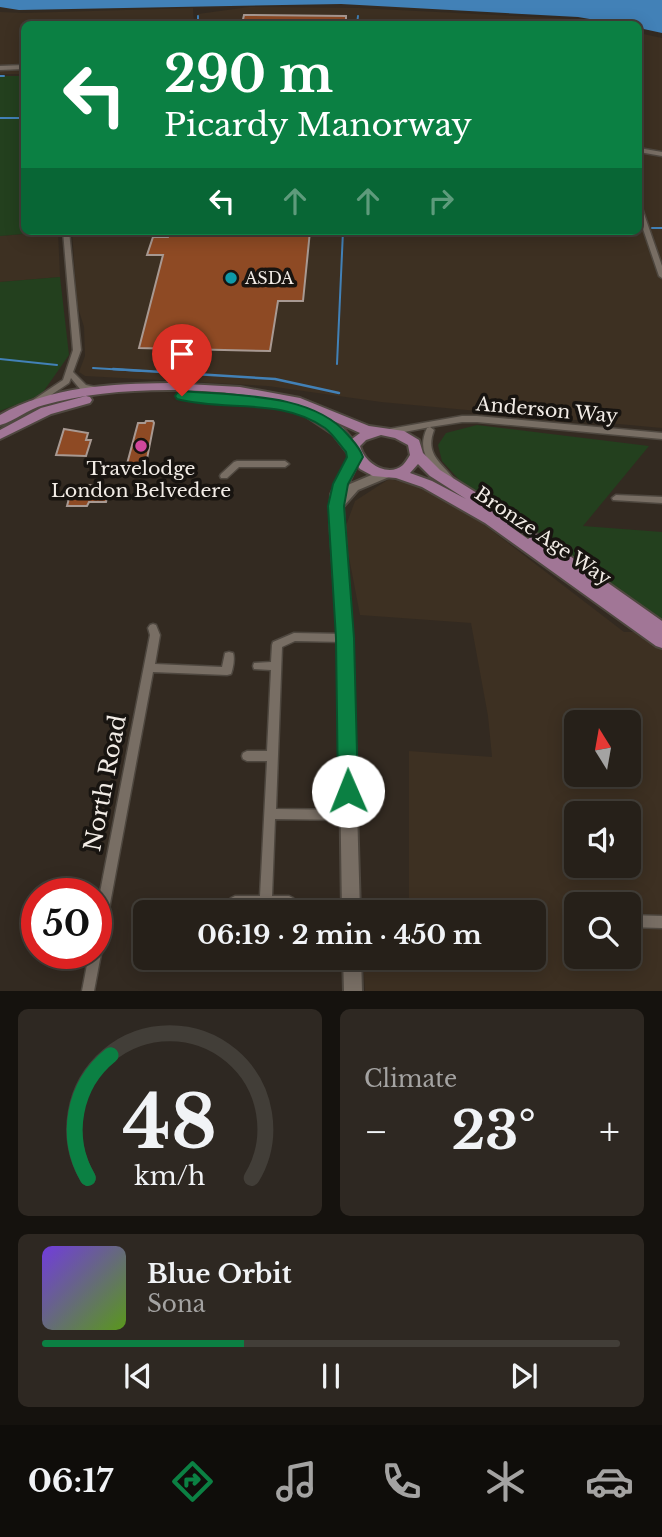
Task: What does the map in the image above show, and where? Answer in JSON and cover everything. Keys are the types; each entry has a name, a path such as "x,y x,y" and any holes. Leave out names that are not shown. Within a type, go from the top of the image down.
{"main road":[{"path":"0,421 36,402 67,394 191,389 275,396 304,403 360,429 407,437 417,452 412,466 354,487 336,506"},
{"path":"0,435 36,415 77,402 131,396 182,396 267,403 308,413 332,425 364,467 391,473"},
{"path":"351,900 345,638 336,506 341,484 361,437 381,432"},
{"name":"Bronze Age Way","path":"417,452 429,468 662,629"},
{"name":"Bronze Age Way","path":"391,473 427,484 490,519 662,642"},
{"path":"352,970 353,991"}],"street":[{"path":"0,68 21,67"},
{"path":"642,151 662,154"},
{"path":"642,217 662,276"},
{"path":"36,402 56,389 71,370 77,338 66,235"},
{"path":"71,370 83,387 102,391"},
{"name":"Anderson Way","path":"381,432 434,427 462,419 477,419 662,436"},
{"path":"417,452 418,438 434,427"},
{"path":"434,427 426,441 427,454 455,485"},
{"path":"225,476 228,470 237,464 285,464"},
{"path":"615,498 662,500"},
{"name":"North Road","path":"109,878 155,635 153,628"},
{"path":"266,900 277,645 294,637 345,638"},
{"path":"149,668 228,671 229,656"},
{"path":"258,666 276,666"},
{"path":"247,756 272,756"},
{"path":"270,814 349,815"},
{"path":"641,921 662,922"},
{"path":"88,991 92,969"}],"shaded area":[{"path":"249,7 359,8 581,21 198,21 198,14"},
{"path":"193,8 194,21 21,21 21,74 0,74 0,12"},
{"path":"642,34 662,38 662,428 381,402 268,386 85,376 79,372 85,356 84,327 77,304 72,235 642,235"},
{"path":"58,235 60,277 0,282 0,236"},
{"path":"389,479 439,490 624,632 662,632 662,991 365,991 364,970 546,970 546,900 361,900 409,899 409,751 492,757 488,716 471,623 360,615 344,531 355,501"}],"green space":[{"path":"0,76 21,76 21,234 0,236"},
{"path":"60,277 69,355 41,395 0,411 0,282"},
{"path":"477,425 649,446 583,526 662,532 662,623 463,484 442,461 438,445 446,433"}],"water":[{"path":"0,0 662,0 662,33 642,29 642,21 601,21 578,17 341,4 19,10 0,7"}],"building":[{"path":"244,15 346,16 346,21 243,21"},
{"name":"ASDA","path":"310,235 303,301 278,301 270,351 139,348 163,255 147,255 153,237"},
{"name":"Travelodge London Belvedere","path":"138,423 154,423 146,464 127,464"},
{"path":"64,429 88,433 86,440 91,440 86,456 56,455"},
{"path":"89,485 97,486 96,491 109,491 106,502 67,506 71,491 87,491"}],"waterway":[{"path":"198,16 198,21"},
{"path":"357,21 358,16"},
{"path":"0,118 21,118"},
{"path":"652,228 662,228"},
{"path":"337,364 343,235"},
{"path":"0,359 57,365"},
{"path":"93,368 142,371"},
{"path":"113,369 275,379 339,393"}],"place":[{"name":"ASDA","path":"231,278"},
{"name":"Travelodge London Belvedere","path":"141,446"}],"route":[{"path":"182,396 290,407 332,425 354,451 355,457 337,494 336,506 345,638 348,791"}]}
